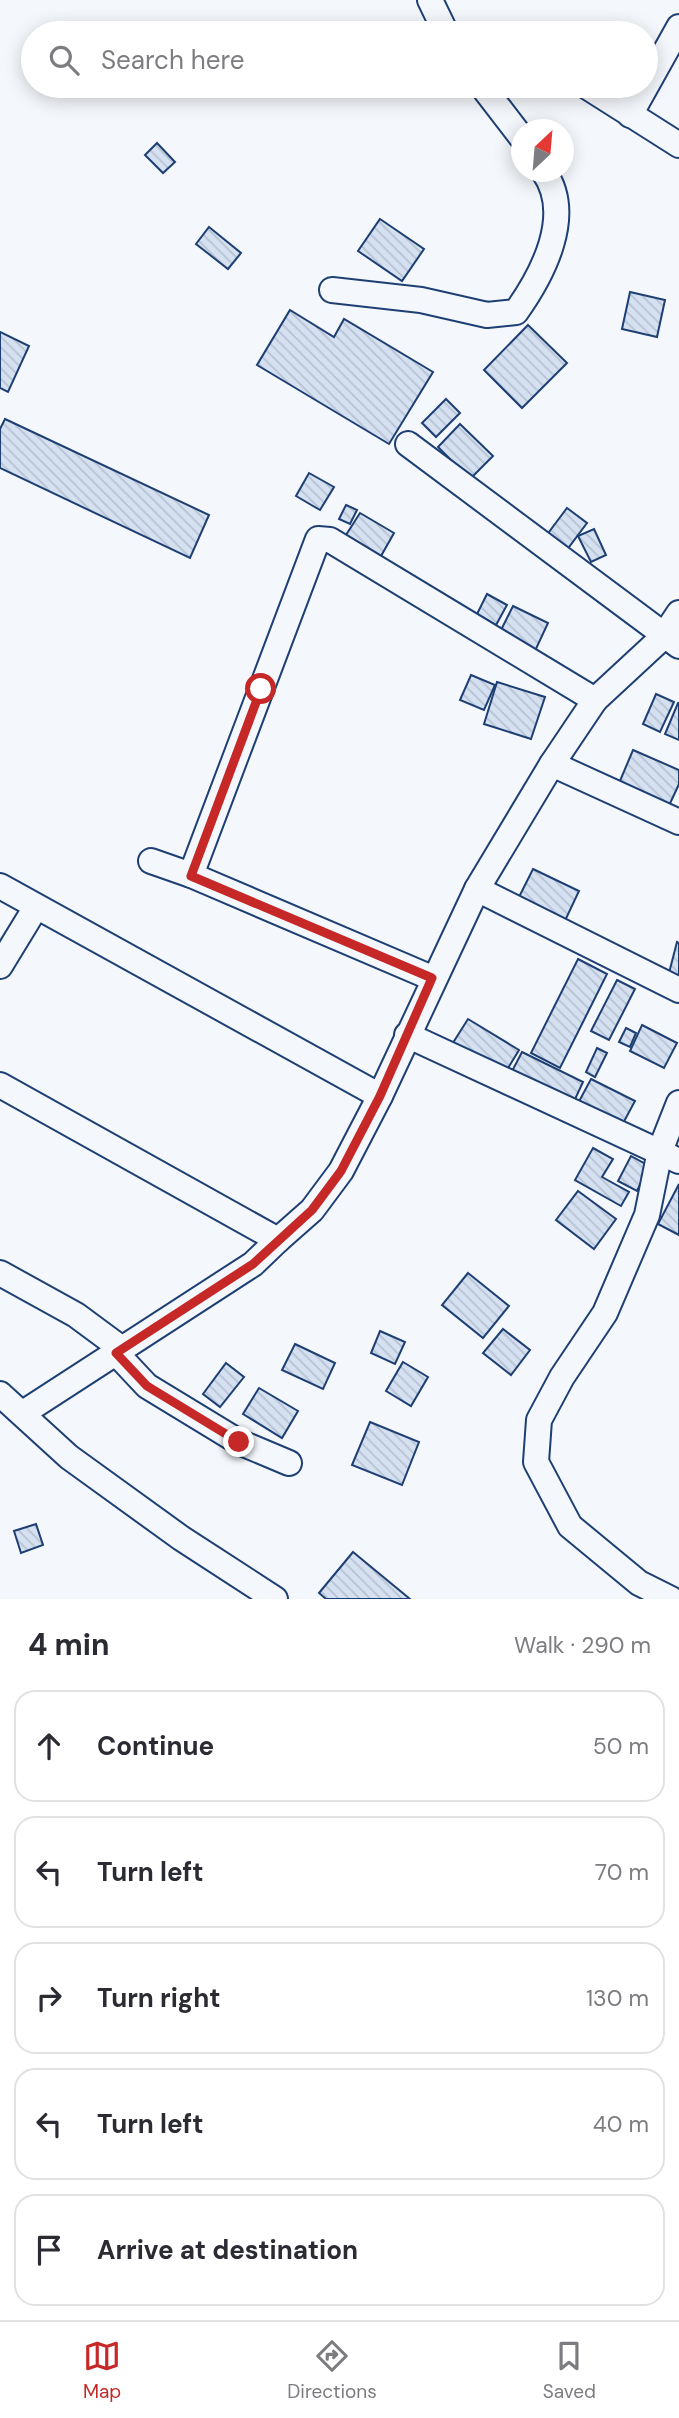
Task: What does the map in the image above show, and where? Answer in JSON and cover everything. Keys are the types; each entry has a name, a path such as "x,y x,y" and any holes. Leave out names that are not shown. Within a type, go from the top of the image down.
{"street":[{"path":"430,0 440,21"},
{"path":"658,64 679,27"},
{"path":"491,98 511,124"},
{"path":"605,98 679,145"},
{"path":"630,114 639,98"},
{"path":"332,290 421,300 487,315 516,312 531,291 556,232 551,182"},
{"path":"408,444 671,642"},
{"path":"191,876 318,539 330,540 595,701"},
{"path":"23,1413 253,1264 312,1210 341,1171 380,1096 432,978 477,889 552,764 595,701 671,642 679,613"},
{"path":"552,764 679,822"},
{"path":"151,862 191,876 432,978"},
{"path":"0,886 380,1096"},
{"path":"477,889 679,990"},
{"path":"0,966 36,908"},
{"path":"407,1035 670,1156"},
{"path":"0,1085 278,1240"},
{"path":"671,1599 639,1583 570,1526 536,1462 539,1420 562,1377 605,1313 670,1156 679,1103"},
{"path":"0,1273 76,1315 119,1351 147,1386 239,1442 289,1464"},
{"path":"0,1394 69,1457 181,1538 275,1599"}],"building":[{"path":"157,143 175,162 163,173 145,155"},
{"path":"380,219 424,249 402,281 358,251"},
{"path":"209,227 241,253 228,269 196,244"},
{"path":"630,292 665,300 657,337 622,329"},
{"path":"290,310 334,337 344,319 433,372 389,444 257,365"},
{"path":"528,325 567,363 522,408 484,370"},
{"path":"0,332 29,346 8,392 0,388"},
{"path":"446,399 460,413 436,437 422,423"},
{"path":"5,419 209,515 190,558 0,468 0,429"},
{"path":"460,424 493,456 470,479 438,447"},
{"path":"309,473 334,487 320,510 296,496"},
{"path":"346,505 357,510 350,524 339,519"},
{"path":"567,508 587,523 563,555 543,540"},
{"path":"360,513 394,533 381,556 346,535"},
{"path":"594,529 606,555 591,562 578,536"},
{"path":"487,594 507,605 496,625 477,614"},
{"path":"513,606 548,623 535,651 499,634"},
{"path":"471,675 495,685 484,710 460,700"},
{"path":"497,682 545,697 531,739 484,724"},
{"path":"656,694 674,702 660,732 643,724"},
{"path":"679,703 679,740 665,734"},
{"path":"633,750 679,770 679,784 667,810 617,788"},
{"path":"533,869 579,891 563,925 516,903"},
{"path":"677,942 679,943 679,976 669,973"},
{"path":"578,959 607,974 560,1068 531,1053"},
{"path":"617,980 635,989 609,1040 591,1031"},
{"path":"468,1019 519,1050 502,1078 451,1046"},
{"path":"642,1025 677,1043 664,1068 630,1051"},
{"path":"626,1028 636,1033 630,1047 619,1042"},
{"path":"597,1048 607,1053 595,1077 586,1072"},
{"path":"522,1052 583,1082 571,1108 509,1077"},
{"path":"591,1079 635,1101 620,1129 576,1107"},
{"path":"593,1148 613,1159 602,1177 629,1192 621,1206 575,1180"},
{"path":"631,1156 649,1166 637,1191 618,1181"},
{"path":"679,1184 679,1235 658,1224"},
{"path":"578,1191 616,1219 594,1249 556,1220"},
{"path":"468,1273 509,1306 483,1338 442,1305"},
{"path":"503,1329 530,1350 511,1375 483,1353"},
{"path":"380,1331 405,1342 395,1364 371,1353"},
{"path":"295,1344 335,1363 323,1389 282,1370"},
{"path":"403,1362 428,1377 411,1406 386,1391"},
{"path":"226,1363 244,1377 220,1407 203,1394"},
{"path":"259,1388 298,1411 282,1438 243,1414"},
{"path":"370,1422 419,1442 402,1485 352,1465"},
{"path":"36,1524 43,1545 21,1553 14,1531"},
{"path":"353,1552 410,1599 326,1599 319,1593"}],"route":[{"path":"239,1442 147,1386 116,1353 253,1264 312,1210 341,1171 380,1096 432,978 191,876 261,689"}]}
